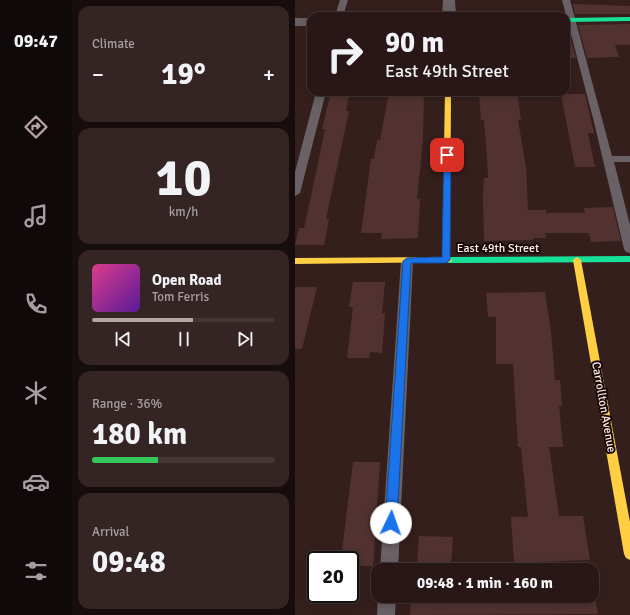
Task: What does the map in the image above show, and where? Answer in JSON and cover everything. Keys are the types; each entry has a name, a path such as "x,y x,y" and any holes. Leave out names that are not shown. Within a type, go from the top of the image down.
{"street":[{"path":"449,0 449,12"},
{"path":"570,20 630,19"},
{"path":"295,22 307,22"},
{"path":"446,260 448,96"},
{"name":"East 49th Street","path":"295,261 630,259"},
{"name":"Carrollton Avenue","path":"577,260 630,554"}],"lane":[{"path":"340,12 343,0"},
{"path":"566,0 567,12"},
{"path":"570,27 608,158 630,248"},
{"path":"295,193 320,96"},
{"path":"608,158 630,159"},
{"path":"389,563 407,261"},
{"path":"386,615 387,603"}],"building":[{"path":"573,4 630,6 630,14 575,14"},
{"path":"630,24 630,45 615,45 619,57 587,58 578,25"},
{"path":"570,36 576,58 570,58"},
{"path":"570,94 585,94 594,133 588,133 595,167 575,167 561,96 570,96"},
{"path":"330,96 349,96 346,111 349,111 326,219 329,219 324,245 295,245 299,228 304,228 325,129 322,129"},
{"path":"388,96 424,96 423,139 417,199 420,199 418,238 381,239 382,233 361,233 371,159 374,159 377,140 380,140"},
{"path":"479,96 518,96 521,120 518,120 526,167 528,210 546,210 546,213 585,213 584,208 613,207 621,241 591,242 589,233 545,233 546,238 533,238 533,240 484,241 484,178 488,178 484,120 481,120"},
{"path":"353,282 385,282 382,313 385,313 382,353 370,352 369,358 347,358 353,307 349,307"},
{"path":"295,287 317,287 302,349 295,349"},
{"path":"545,292 551,331 555,380 560,380 562,406 559,406 563,447 549,447 559,516 583,516 590,560 514,563 511,517 528,517 521,447 518,447 513,364 496,364 496,317 488,317 486,293"},
{"path":"353,462 380,462 373,563 371,563 371,566 359,566 359,551 342,551"},
{"path":"419,536 453,537 451,563 417,563"},
{"path":"411,603 596,603 598,614 410,615"}],"traffic: fast":[{"path":"570,20 630,19"},
{"path":"448,260 630,259"}],"traffic: slow":[{"path":"446,260 448,96"},
{"path":"295,261 448,260"},
{"path":"577,260 630,554"}],"route":[{"path":"391,523 407,261 446,260 447,155"}]}
